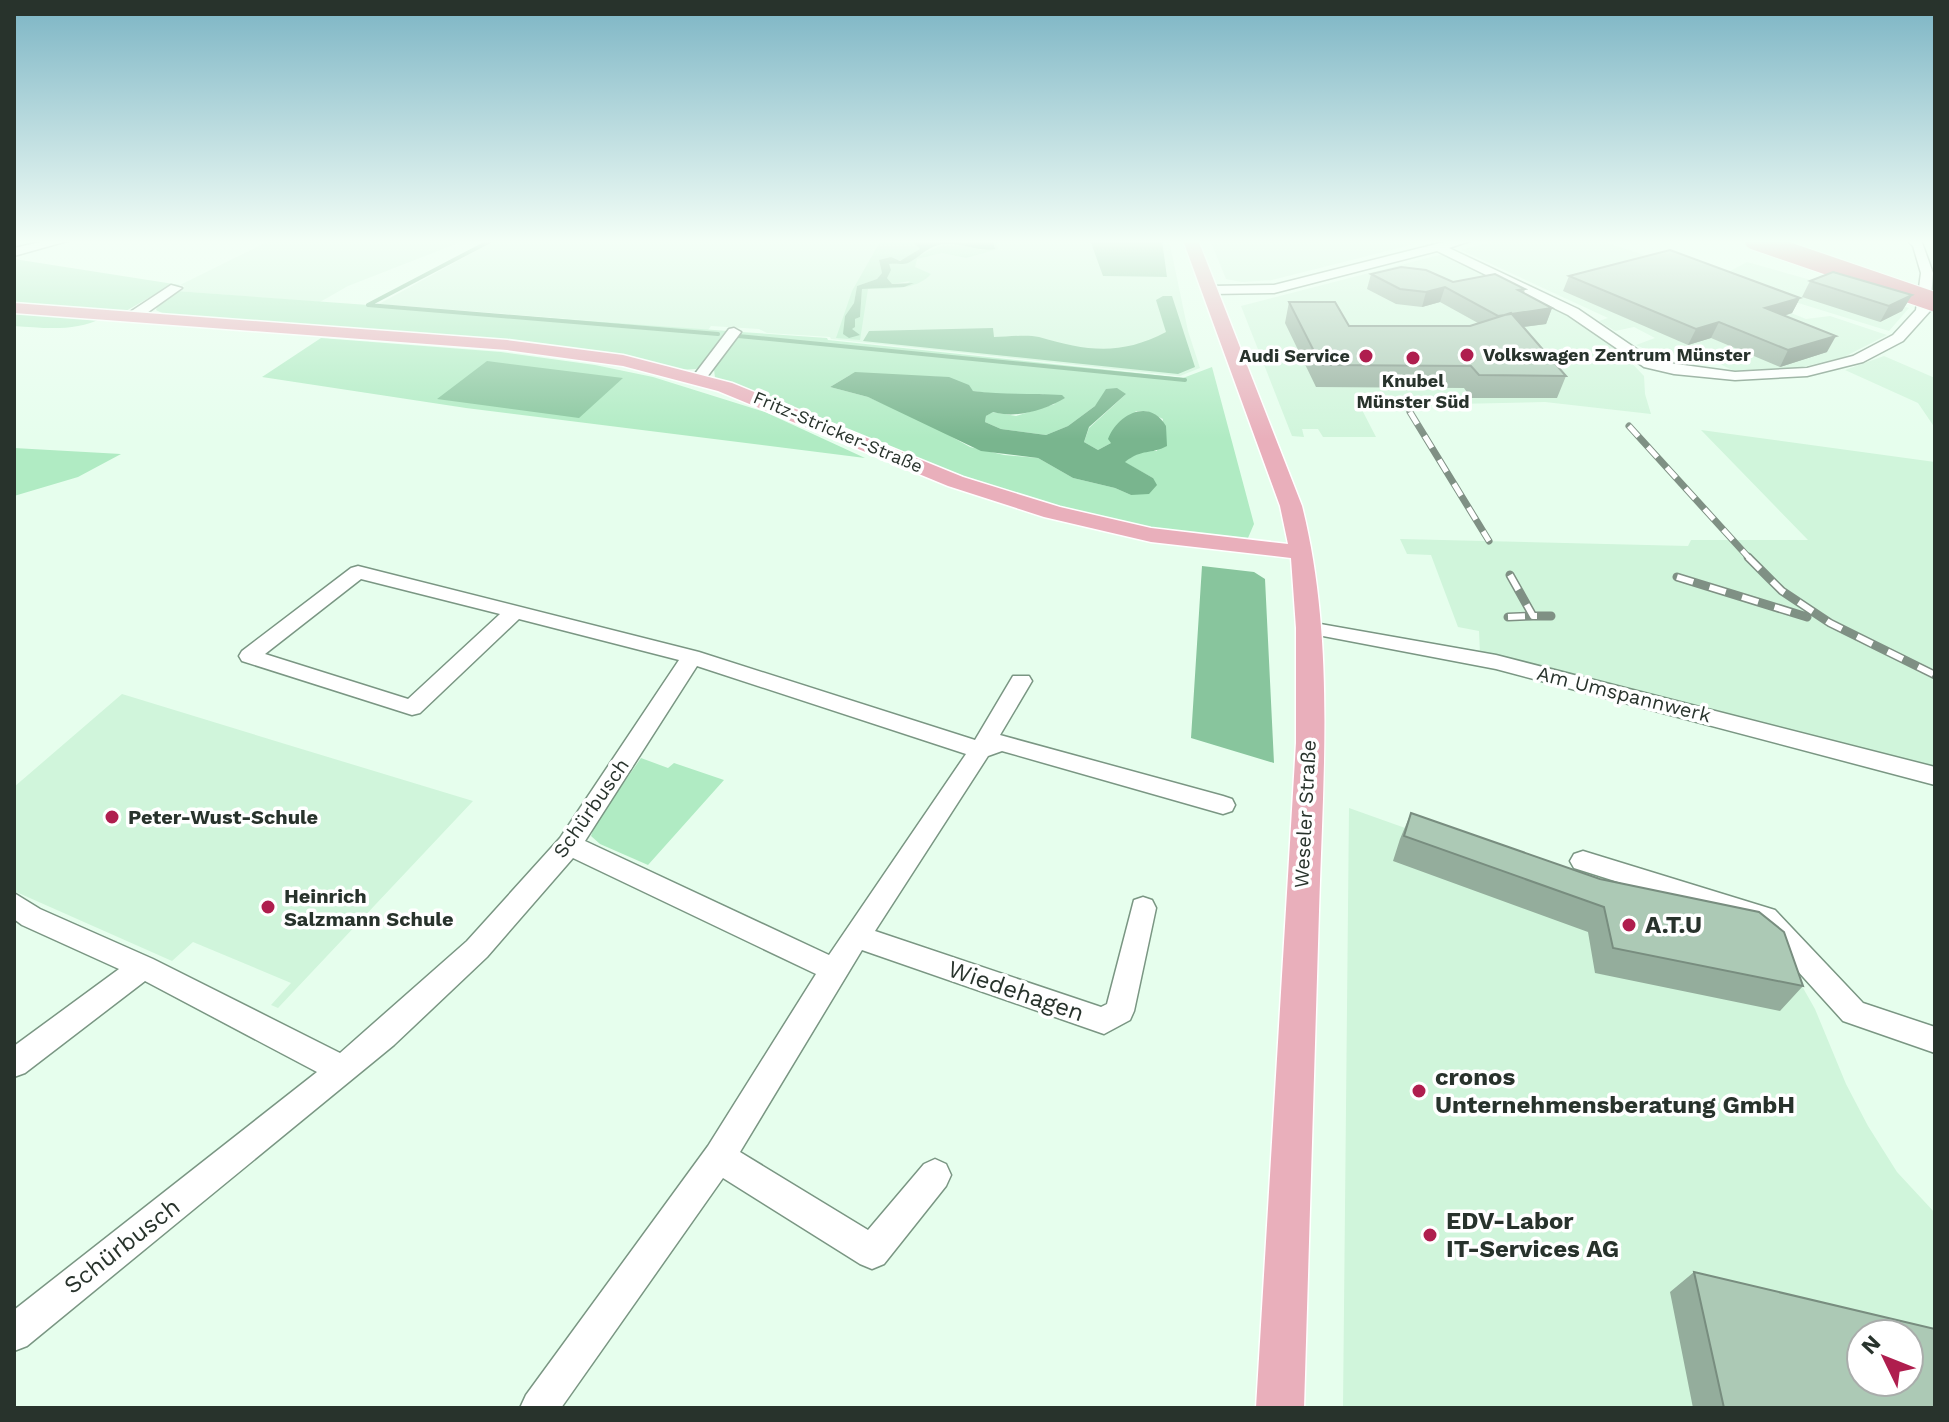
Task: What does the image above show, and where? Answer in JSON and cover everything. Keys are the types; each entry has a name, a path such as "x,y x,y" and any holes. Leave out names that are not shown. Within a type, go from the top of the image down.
{"main road":[{"name":"Weseler Straße","path":"1216,306 1291,506 1302,552 1309,628 1310,743 1280,1408"},
{"name":"Fritz-Stricker-Straße","path":"14,308 548,348 605,357 699,378 779,405 911,464 1019,501 1184,540 1256,550 1302,552"}],"street":[{"path":"132,317 148,306"},
{"path":"1561,306 1649,364 1687,372 1751,376 1807,372 1858,359 1898,338 1923,311 1923,306"},
{"path":"699,378 730,337"},
{"path":"517,610 412,708 249,656 358,572 517,610 692,657 980,750 1001,743 1223,805"},
{"name":"Am Umspannwerk","path":"1309,628 1511,666 1935,776"},
{"name":"Schürbusch","path":"14,1333 384,1036 477,949 569,845 692,657"},
{"path":"539,1408 719,1157 834,970 980,750 1021,681"},
{"path":"569,845 834,970"},
{"path":"1583,861 1766,918 1853,1012 1935,1040"},
{"name":"Wiedehagen","path":"856,936 1104,1021 1120,1011 1143,908"},
{"path":"20,917 143,967 343,1070"},
{"path":"14,1063 143,967"},
{"path":"719,1157 872,1252 935,1175"}],"shaded area":[{"path":"68,306 134,306 126,311"},
{"path":"157,306 388,306 728,331 703,364 696,369 679,370 609,353 550,345 168,316 156,310"},
{"path":"409,306 1183,306 1200,368 1180,376 830,337 767,333 759,329 711,326 708,330"},
{"path":"847,306 852,306 845,316 851,329 855,319 860,317 861,306 865,306 860,340 836,338"},
{"path":"852,306 861,306 860,317 855,319 852,329 860,335 849,338 843,334 845,316"},
{"path":"1158,306 1175,306 1195,367 1178,374 863,341 869,331 993,328 994,337 1034,336 1073,346 1103,349 1134,345 1166,332"},
{"path":"1241,306 1555,306 1572,315 1622,353 1644,376 1651,414 1545,402 1360,406 1376,437 1323,437 1318,429 1302,429 1304,437 1292,436"},
{"path":"1583,306 1775,306 1806,319 1830,316 1887,335 1844,357 1786,371 1734,371 1714,361 1698,365 1675,355 1662,357 1636,345 1655,338 1634,327 1615,331 1599,321 1608,318"},
{"path":"1809,306 1909,308 1889,331"},
{"path":"14,310 102,318 70,327 14,326"},
{"path":"741,332 827,338 1183,378 1212,367 1254,524 1248,538 1193,534 1084,513 1031,498 926,462 727,384 715,378 714,369","holes":["862,373 948,379 973,391 1001,395 1043,394 1055,404 1016,416 992,412 986,416 985,422 1001,429 1046,435 1068,426 1095,406 1126,394 1089,428 1084,442 1098,450 1111,443 1136,411 1146,411 1163,419 1157,451 1141,451 1124,462 1153,478 1131,495 1073,478 1038,458 1004,455 970,447 925,422 868,397 830,387 850,375"]},
{"path":"321,338 501,352 595,365 653,377 765,412 865,458 466,408 262,377"},
{"path":"1884,356 1935,378 1935,428 1918,403 1845,370"},
{"path":"487,361 623,378 579,418 437,399"},
{"path":"855,372 949,377 969,385 973,391 1062,395 1065,398 1039,410 1021,414 993,412 986,416 985,422 1001,429 1046,435 1068,426 1095,406 1106,389 1117,388 1126,394 1089,427 1084,442 1098,450 1111,443 1108,439 1112,430 1126,417 1143,411 1151,412 1166,426 1167,446 1125,462 1153,478 1157,485 1149,494 1131,495 1073,478 1038,458 981,451 868,397 830,387"},
{"path":"1701,430 1935,462 1935,768 1480,654 1479,631 1458,627 1431,555 1407,554 1400,539 1688,546 1691,540 1808,540"},
{"path":"14,448 121,454 78,477 14,496"},
{"path":"1202,566 1254,572 1265,579 1274,763 1191,738"},
{"path":"122,694 473,801 278,1008 271,1005 291,983 193,942 172,961 14,891 14,787"},
{"path":"641,758 668,768 674,763 724,780 648,865 600,844 591,836 595,824"},
{"path":"1349,808 1790,965 1815,1009 1846,1084 1868,1126 1897,1172 1935,1213 1935,1408 1343,1408"}],"building":[{"path":"1291,306 1338,306 1349,326 1470,326 1511,313 1566,376 1479,375 1471,366 1321,365"},
{"path":"1480,306 1552,308 1498,316"},
{"path":"1642,306 1771,306 1765,308 1836,336 1788,350 1719,322 1696,329"},
{"path":"1411,813 1600,879 1759,912 1784,932 1803,986 1613,948 1604,907 1404,836"},
{"path":"1694,1272 1888,1318 1845,1318 1845,1398 1925,1398 1925,1327 1935,1329 1935,1408 1724,1408"}],"waterway":[{"path":"384,306 718,334"},
{"path":"738,336 1185,380"}],"railway":[{"path":"1410,412 1489,541"},
{"path":"1629,426 1750,559"},
{"path":"1750,559 1782,591 1830,623 1935,675"},
{"path":"1510,575 1533,616"},
{"path":"1677,577 1807,617"},
{"path":"1508,617 1533,616"},
{"path":"1533,616 1551,616"}],"place":[{"name":"Volkswagen Zentrum Münster","path":"1467,355"},
{"name":"Audi Service","path":"1366,356"},
{"name":"Knubel Münster Süd","path":"1413,358"},
{"name":"Peter-Wust-Schule","path":"112,817"},
{"name":"Heinrich Salzmann Schule","path":"268,907"},
{"name":"A.T.U","path":"1629,925"},
{"name":"cronos Unternehmensberatung GmbH","path":"1419,1091"},
{"name":"EDV-Labor IT-Services AG","path":"1430,1235"}]}
